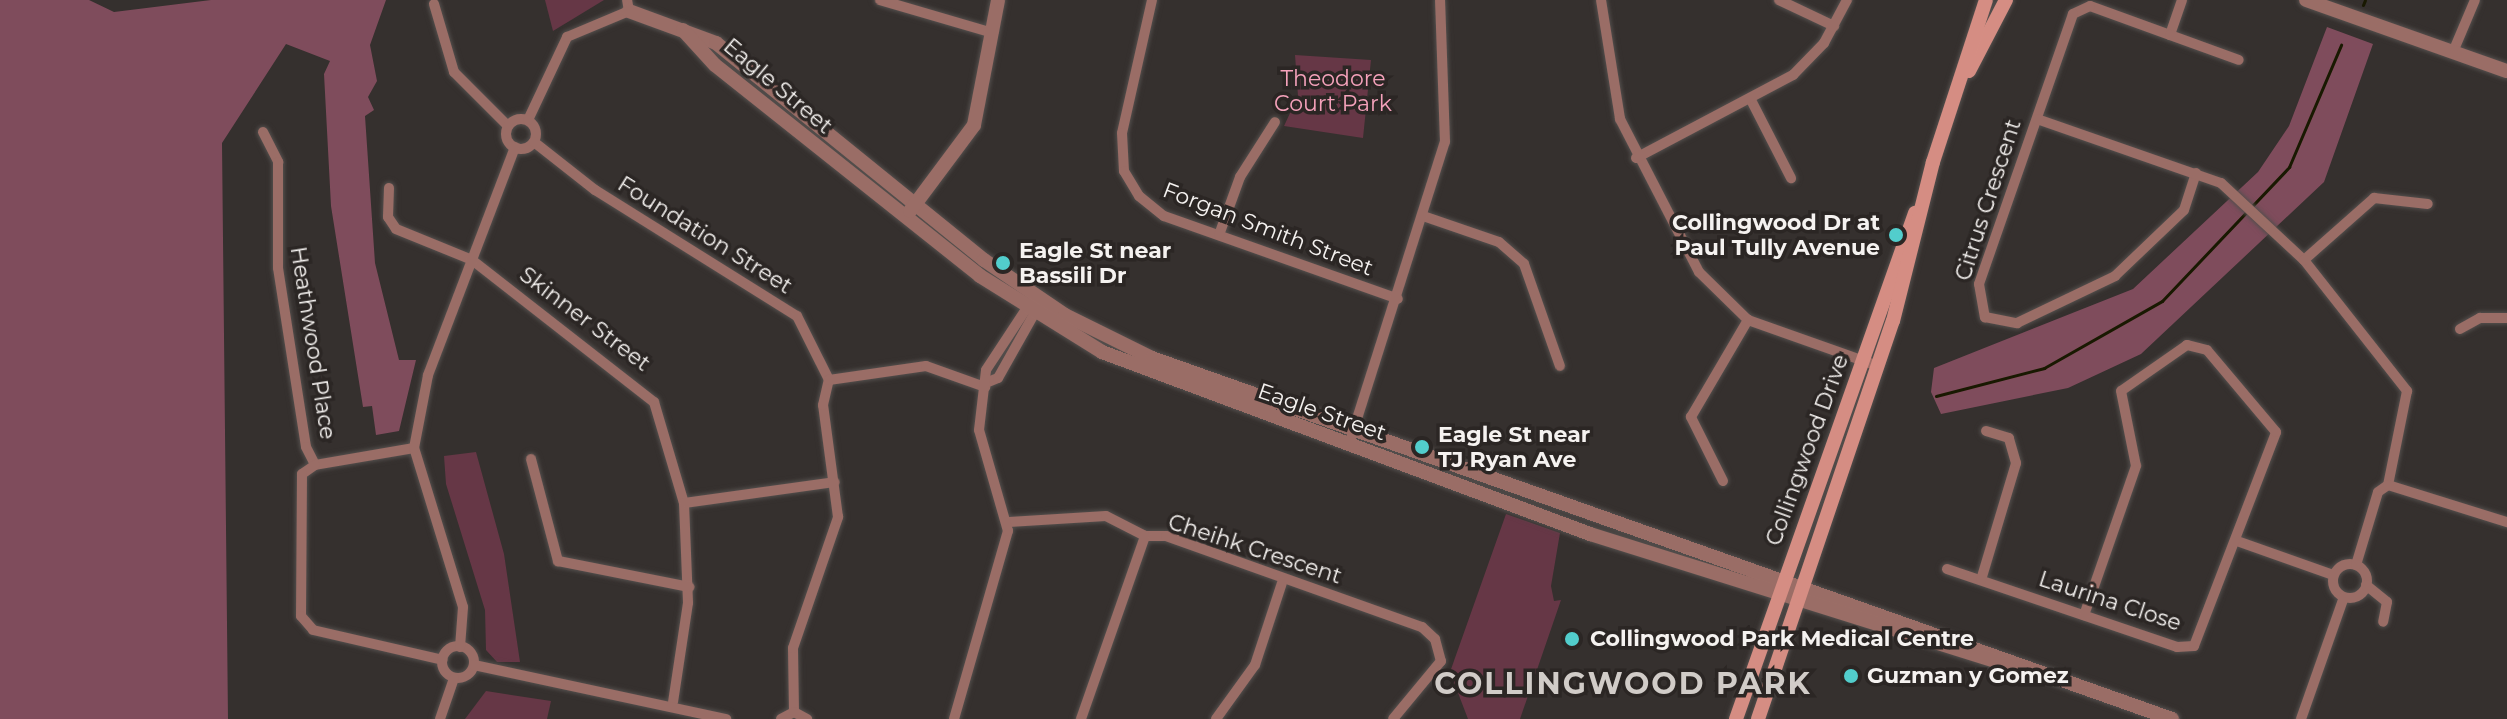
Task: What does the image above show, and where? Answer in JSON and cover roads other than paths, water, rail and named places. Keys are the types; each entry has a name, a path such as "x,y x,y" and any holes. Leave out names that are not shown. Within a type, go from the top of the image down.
{"main road":[{"name":"Collingwood Drive","path":"1758,719 1802,597 1871,363 1986,0"},
{"name":"Collingwood Drive","path":"1953,99 2006,0"},
{"name":"Collingwood Drive","path":"1736,719 1780,592 1871,363"}],"street":[{"path":"880,0 993,33"},
{"path":"905,218 974,125 998,0"},
{"name":"Forgan Smith Street","path":"1152,0 1122,133 1124,171 1149,207 1398,299"},
{"path":"1351,438 1426,217 1445,142 1440,0"},
{"path":"1601,0 1614,98 1636,158 1699,272 1748,320 1871,363"},
{"path":"1779,0 1834,26"},
{"path":"1636,158 1751,100 1793,75 1834,26 1847,0"},
{"path":"2182,0 2170,35 2239,60"},
{"path":"2453,52 2475,0"},
{"path":"2312,2 2507,71"},
{"path":"434,4 454,72 508,126 515,147 428,375 414,448 463,607 460,647 474,665 581,693 652,706 673,702 726,719"},
{"name":"Eagle Street","path":"528,120 567,37 628,6 681,26 716,43 915,205 1038,298 1152,358 1351,438"},
{"name":"Citrus Crescent","path":"2170,35 2090,6 2078,9 1979,284 1985,317 2001,323 2017,323 2115,276 2184,210 2196,173"},
{"name":"Eagle Street","path":"681,26 715,65 905,218 1024,307 1142,370 1351,438 1780,592 2037,672 2172,719"},
{"path":"1751,100 1791,178"},
{"path":"2037,119 2196,173 2244,204 2304,260 2407,391 2388,485 2378,492 2356,565 2366,585 2387,602 2383,622"},
{"path":"508,126 528,120 534,142 515,147"},
{"path":"1219,235 1240,177 1275,122"},
{"name":"Heathwood Place","path":"263,132 278,162 278,268 306,447 315,465"},
{"name":"Foundation Street","path":"534,142 595,190 797,316 829,380"},
{"name":"Skinner Street","path":"389,188 388,217 396,229 472,260 641,384 663,423 684,503 689,587 673,702"},
{"path":"2304,260 2374,198 2428,204"},
{"path":"1426,217 1499,242 1524,264 1560,366"},
{"path":"954,719 1002,570 1009,522 997,504 979,430 986,370 1024,307 1038,298"},
{"path":"794,712 793,648 838,517 823,405 829,380 926,366 986,385 998,378 1038,316 1038,298"},
{"path":"2460,329 2480,318 2507,318"},
{"path":"1723,481 1691,417 1748,320"},
{"path":"2084,615 2136,466 2121,391 2187,345 2207,350 2274,421 2237,541 2333,575 2356,565"},
{"path":"1981,580 2016,463 2009,438 1986,431"},
{"path":"414,448 315,465 300,480 305,624 443,660 454,678"},
{"path":"531,459 558,561 689,587"},
{"path":"684,503 835,482"},
{"path":"2388,485 2507,522"},
{"name":"Cheihk Crescent","path":"1009,522 1081,513 1130,524 1145,536 1166,536 1282,583 1431,633 1440,649 1436,675 1393,719"},
{"path":"1081,719 1145,536"},
{"name":"Laurina Close","path":"1947,569 2177,647 2194,646 2237,541"},
{"path":"2333,575 2344,597"},
{"path":"1216,719 1255,665 1282,583"},
{"path":"2301,719 2344,597 2366,585"},
{"path":"443,660 460,647"},
{"path":"440,719 454,678 474,665"},
{"path":"781,719 794,712"},
{"path":"794,712 807,719"}],"waterway":[{"path":"2363,5 2365,0"},
{"path":"1936,396 2044,368 2162,301 2289,167 2341,45"}],"place":[{"name":"Collingwood Dr at Paul Tully Avenue","path":"1896,235"},
{"name":"Eagle St near Bassili Dr","path":"1003,263"},
{"name":"Eagle St near TJ Ryan Ave","path":"1422,447"},
{"name":"Collingwood Park Medical Centre","path":"1572,639"},
{"name":"Guzman y Gomez","path":"1851,676"}],"district":[{"name":"COLLINGWOOD PARK","path":"1623,684"}],"park label":[{"name":"Theodore Court Park","path":"1333,90"}]}
